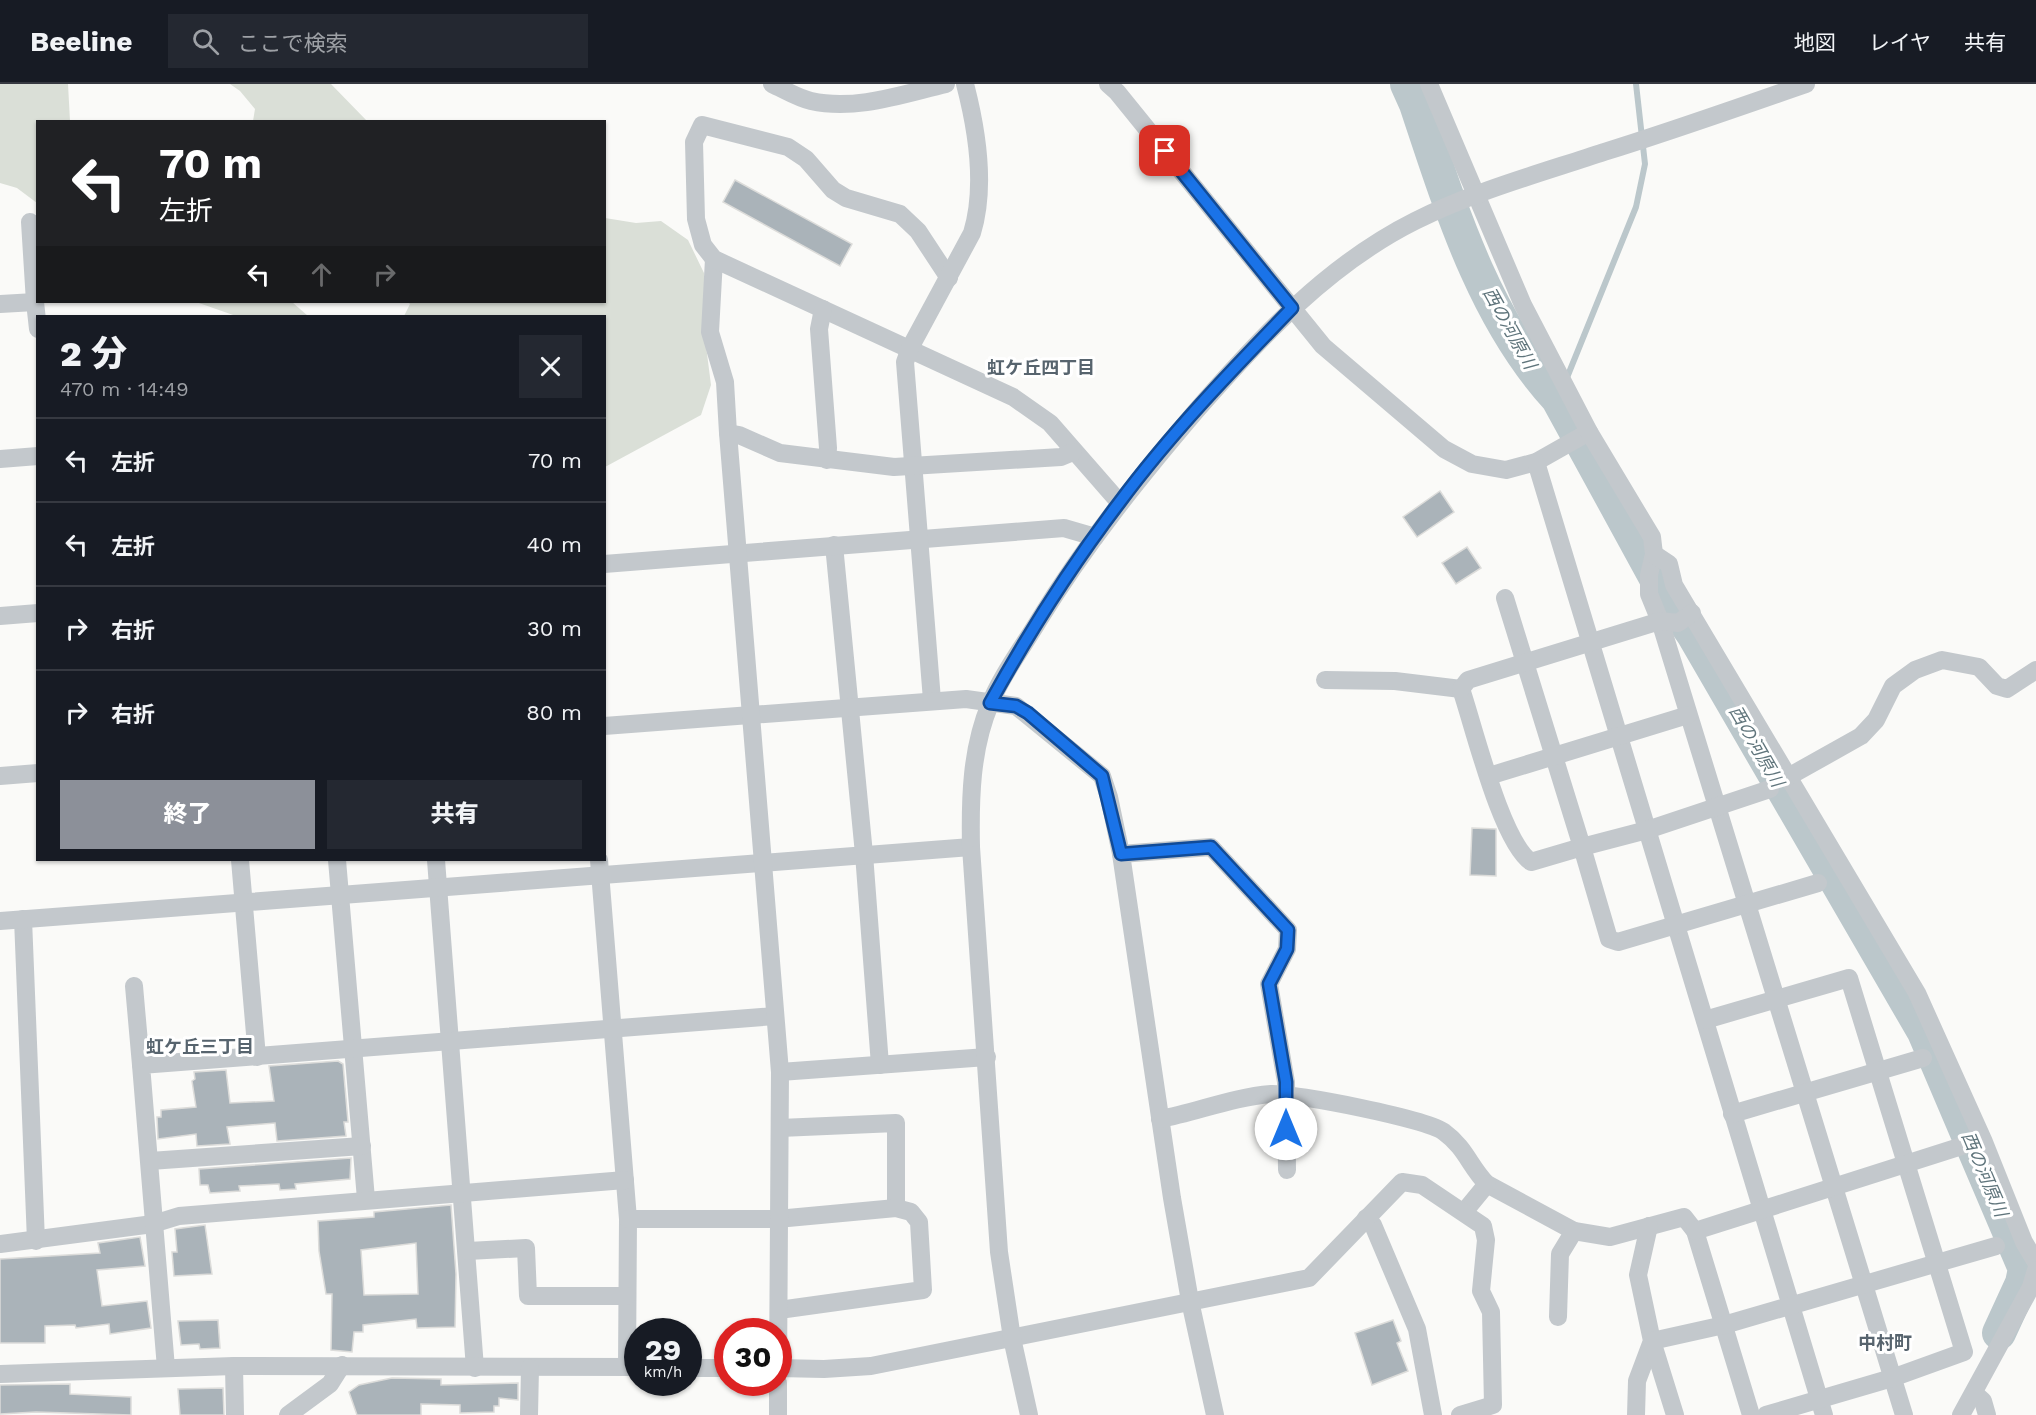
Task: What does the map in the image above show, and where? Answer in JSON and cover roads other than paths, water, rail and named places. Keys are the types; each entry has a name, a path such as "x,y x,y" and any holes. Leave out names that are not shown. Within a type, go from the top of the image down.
{"street":[{"path":"772,84 809,101 837,105 878,100 946,84"},
{"path":"932,700 904,362 909,348 972,232 978,213 979,170 965,84"},
{"path":"1108,84 1323,346 1444,449 1473,464 1506,470 1536,462 1589,432"},
{"path":"1429,84 1523,305 1589,432 1652,537 1649,594 1660,621 1904,1415"},
{"path":"1029,1415 1012,1338 999,1252 971,848 970,794 978,738 990,703 1057,592 1119,502 1241,360 1292,308 1351,261 1406,227 1516,180 1806,84"},
{"path":"949,278 918,231 900,214 846,198 833,190 806,159 788,147 702,125 693,142 696,219 703,245 714,259 1013,398 1050,423 1119,502"},
{"path":"30,222 36,315"},
{"path":"714,259 710,332 725,382 736,553 765,862 780,1072 777,1219 779,1318"},
{"path":"0,304 35,302"},
{"path":"823,309 819,328 827,460"},
{"path":"728,434 739,435 780,453 827,460 911,467 1061,457 1073,452"},
{"path":"0,459 36,456"},
{"path":"1536,462 1822,1407"},
{"path":"606,564 1064,528 1095,537"},
{"path":"834,545 864,854 880,1065"},
{"path":"1652,563 1669,564 1686,618 1788,777 1930,1020 2024,1242 2036,1262"},
{"path":"1505,598 1609,939 1618,942 1818,883"},
{"path":"0,616 36,613"},
{"path":"1461,689 1468,680 1660,621 1686,618"},
{"path":"1788,777 1861,736 1876,720 1893,686 1915,670 1942,660 1979,667 1997,686 2007,689 2036,670"},
{"path":"1325,680 1395,681 1461,689"},
{"path":"1461,689 1506,828 1522,855 1531,862 1647,830 1770,789"},
{"path":"606,726 966,699 1016,706 1028,713 1102,776 1121,854 1160,1119 1190,1301 1215,1415"},
{"path":"1489,776 1688,715"},
{"path":"0,776 36,773"},
{"path":"1121,854 1211,847 1288,930 1287,949 1269,984 1286,1082 1287,1170"},
{"path":"0,921 439,888 599,867 765,862 971,848"},
{"path":"240,861 257,1057"},
{"path":"337,861 366,1199"},
{"path":"436,861 468,1251 475,1368"},
{"path":"599,867 628,1219 629,1318"},
{"path":"23,919 36,1241"},
{"path":"1705,1020 1849,978 1964,1353 1892,1378 1822,1407 1766,1415"},
{"path":"134,986 166,1368"},
{"path":"141,1065 775,1016"},
{"path":"780,1072 987,1057"},
{"path":"1732,1114 1923,1058"},
{"path":"1160,1119 1238,1099 1286,1095 1422,1122 1443,1130 1465,1150 1477,1174 1487,1184 1574,1231 1610,1237 1684,1217 1695,1231 1751,1415"},
{"path":"780,1128 896,1123 896,1208"},
{"path":"150,1161 362,1146"},
{"path":"1695,1231 1962,1146"},
{"path":"0,1244 153,1224 179,1216 366,1199 625,1180"},
{"path":"792,1370 871,1366 1309,1278 1402,1182 1422,1185 1483,1226 1486,1240 1481,1291 1491,1312 1493,1405 1460,1415"},
{"path":"1464,1212 1487,1184"},
{"path":"628,1219 777,1219 896,1208 911,1212 919,1222 922,1290 779,1310"},
{"path":"1366,1218 1373,1225 1417,1329 1433,1415"},
{"path":"1649,1226 1638,1275 1652,1341 1676,1415"},
{"path":"1558,1317 1560,1254 1574,1231"},
{"path":"1652,1341 1724,1326 1996,1246"},
{"path":"468,1251 525,1248 528,1296 627,1296"},
{"path":"1961,1415 2031,1287 2036,1270"},
{"path":"1636,1415 1637,1381 1652,1341"},
{"path":"288,1415 330,1384 342,1365"},
{"path":"234,1366 235,1415"},
{"path":"0,1374 234,1366 624,1367"},
{"path":"529,1415 530,1368"},
{"path":"1974,1393 1983,1401 1987,1415"},
{"path":"778,1396 778,1415"}],"waterway":[{"name":"西の河原川","path":"1407,84 1456,221 1472,260 1509,333 1532,368 1558,399 1663,591 1693,634 1924,1032 2025,1269 2022,1283 1999,1333"},
{"path":"1566,380 1636,207 1645,164 1636,84"}],"district":[{"name":"虹ケ丘四丁目","path":"1041,367"},
{"name":"虹ケ丘三丁目","path":"200,1046"},
{"name":"中村町","path":"1885,1342"}]}
